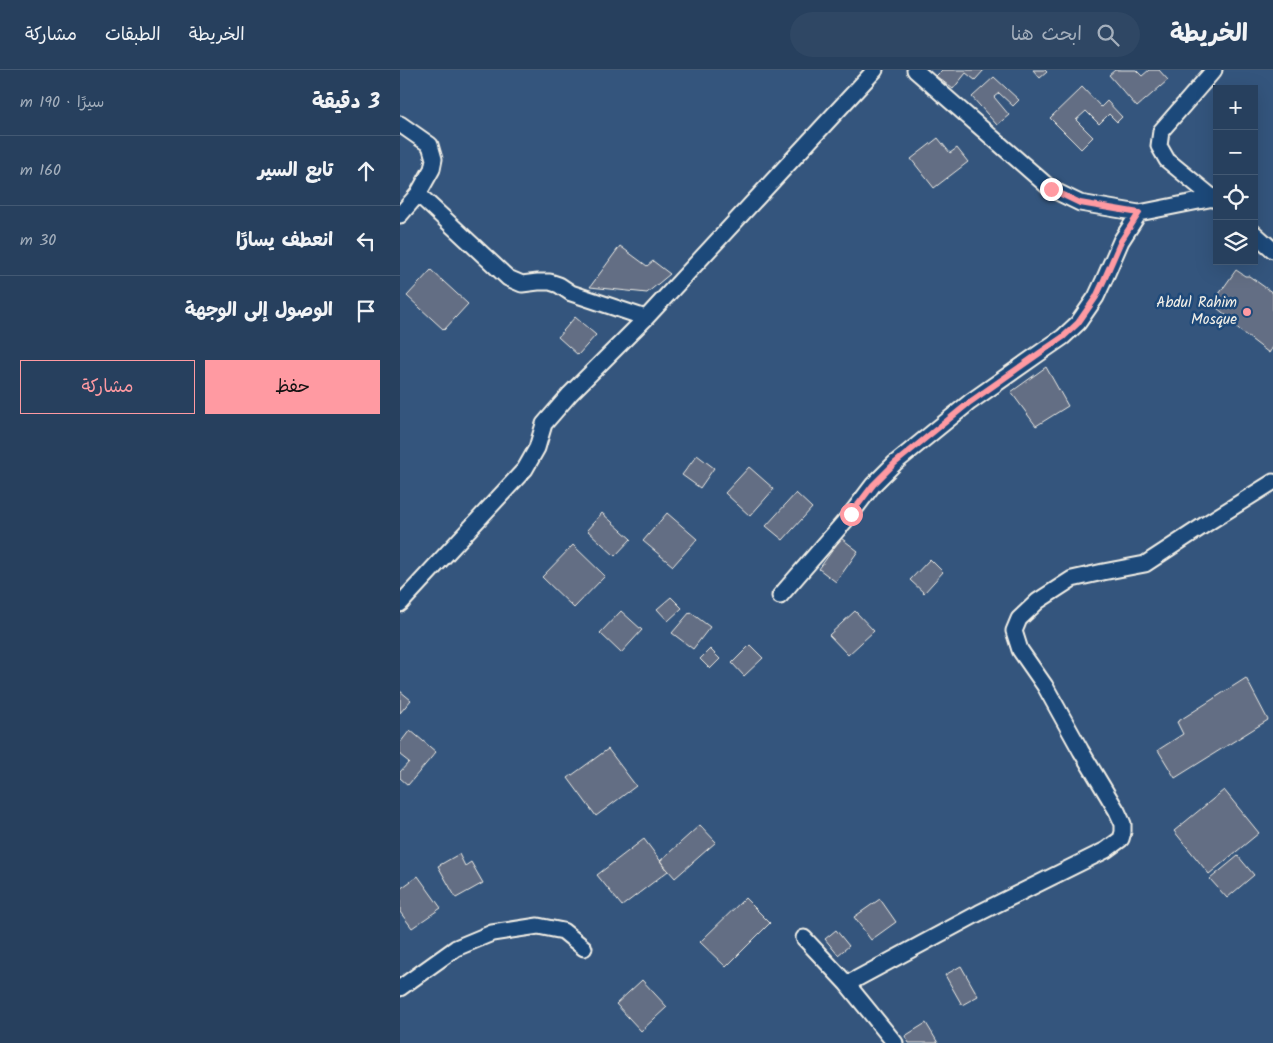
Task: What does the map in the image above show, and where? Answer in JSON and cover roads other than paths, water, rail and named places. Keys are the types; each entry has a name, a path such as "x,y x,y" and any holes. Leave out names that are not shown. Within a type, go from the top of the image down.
{"street":[{"path":"400,604 525,469 537,448 544,424 550,416 646,318 875,70"},
{"path":"915,70 1051,189 1080,203 1139,213 1213,199"},
{"path":"1213,197 1167,160 1159,146 1161,131 1214,70"},
{"path":"400,124 430,145 434,159 432,169 418,194 400,215"},
{"path":"418,194 508,278 522,284 550,282 571,293 646,318"},
{"path":"400,200 418,194"},
{"path":"780,596 851,514 873,485 895,463 970,402 1051,346 1078,323 1096,297 1121,241 1139,213"},
{"path":"1258,237 1273,250"},
{"path":"847,984 979,913 1106,850 1121,839 1123,824 1117,811 1045,686 1020,650 1014,631 1019,619 1038,601 1072,579 1145,564 1273,482"},
{"path":"400,988 456,948 492,933 538,926 562,931 584,948"},
{"path":"804,938 847,984 896,1043"}],"place":[{"name":"Abdul Rahim Mosque","path":"1247,312"}]}
